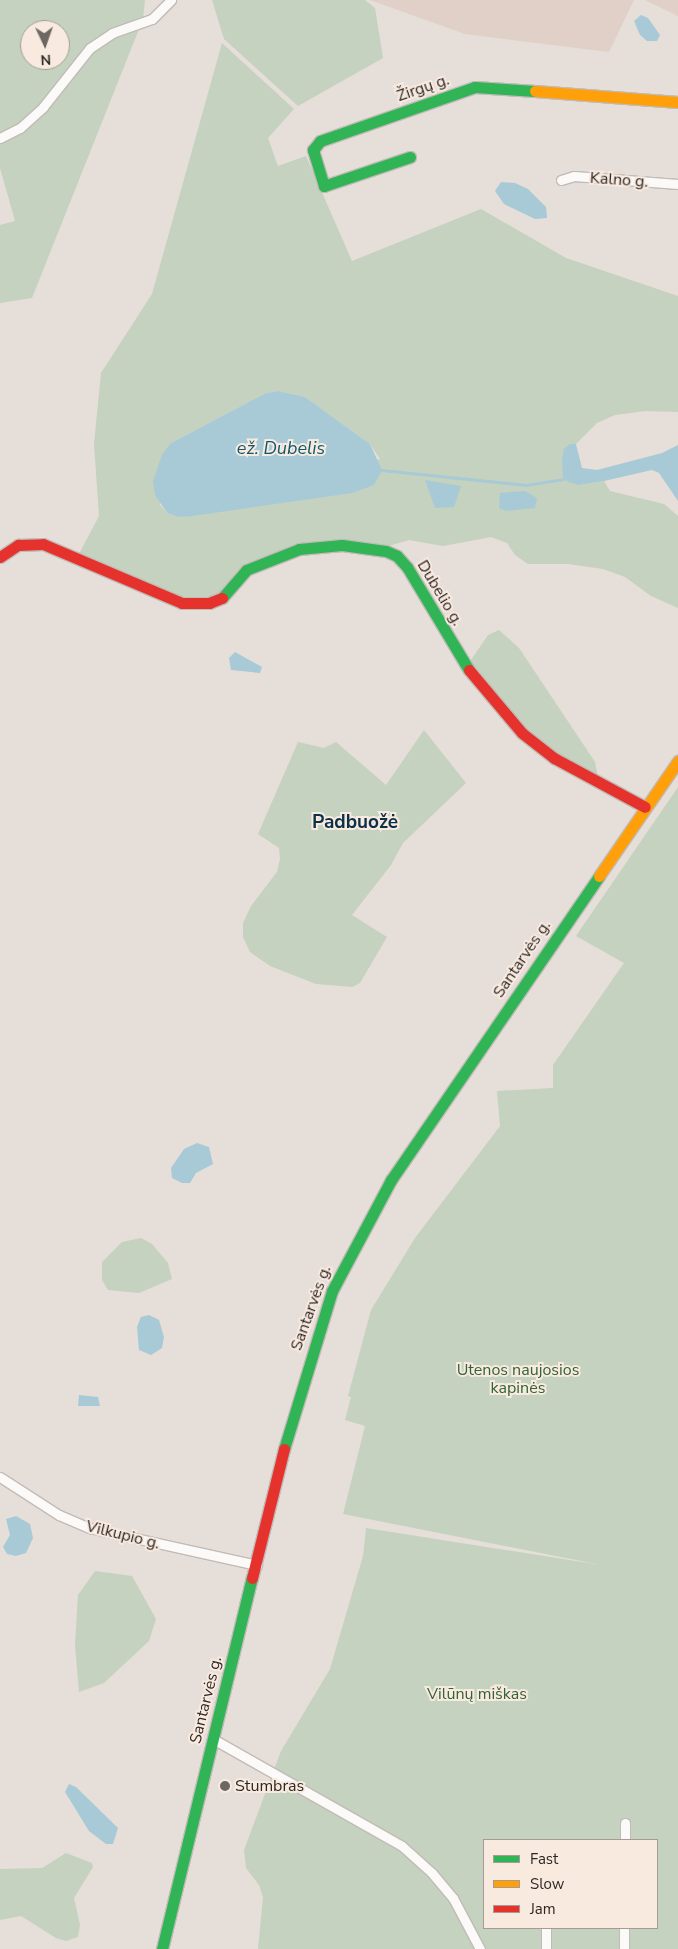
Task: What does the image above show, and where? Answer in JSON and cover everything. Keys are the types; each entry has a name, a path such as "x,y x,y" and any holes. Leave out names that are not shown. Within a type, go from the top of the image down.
{"main road":[{"name":"Žirgų g.","path":"410,157 324,186 317,170 314,150 320,141 475,87 678,102"},
{"name":"Dubelio g.","path":"0,557 18,545 43,544 182,603 209,603 222,598 246,570 299,549 342,545 386,551 397,556 407,567 462,661 497,706 522,733 554,758 645,807"},
{"name":"Santarvės g.","path":"162,1949 298,1397 324,1313 343,1268 391,1180 678,761"}],"street":[{"path":"0,138 20,128 43,107 90,48 112,33 152,19 171,0"},
{"name":"Kalno g.","path":"561,180 574,176 678,184"},
{"name":"Vilkupio g.","path":"0,1478 59,1515 90,1528 257,1564"},
{"path":"213,1739 402,1846 432,1873 453,1898 480,1949"},
{"path":"624,1839 625,1823"},
{"path":"546,1929 546,1949"},
{"path":"624,1929 624,1949"}],"shaded area":[{"path":"370,0 634,0 609,52 465,34"},
{"path":"645,0 678,0 678,16"}],"green space":[{"path":"0,0 145,0 143,19 32,298 0,303 0,225 15,221 0,168"},
{"path":"212,0 365,0 375,8 383,58 298,106 224,39"},
{"path":"222,43 294,109 268,138 278,166 306,156 352,261 481,209 566,258 678,296 678,412 645,411 615,415 597,423 576,444 570,444 579,485 604,481 610,491 664,504 678,516 678,608 651,596 625,577 603,569 568,564 528,564 515,555 507,543 491,537 443,546 409,540 382,548 352,543 257,561 215,598 189,600 79,554 99,516 94,444 101,373 152,294","holes":["278,391 305,397 370,444 380,459 178,517 167,513 160,505 171,443 266,393"]},
{"path":"499,630 519,648 595,762 598,778 554,754 518,725 469,663 488,635"},
{"path":"424,730 466,783 403,843 391,865 352,915 387,937 360,983 352,987 316,984 270,966 250,952 243,937 243,923 251,906 277,872 280,859 279,848 258,834 298,742 324,748 336,742 386,785"},
{"path":"678,787 678,1949 258,1949 263,1897 259,1885 246,1868 244,1850 281,1751 330,1669 363,1556 366,1528 601,1565 343,1514 365,1426 345,1420 351,1397 348,1396 371,1310 415,1238 500,1126 497,1091 553,1088 553,1065 624,963 576,936"},
{"path":"141,1238 152,1244 168,1263 172,1279 139,1293 108,1290 102,1280 102,1262 122,1242"},
{"path":"95,1571 132,1576 156,1619 149,1641 104,1683 79,1692 75,1645 78,1595"},
{"path":"66,1853 92,1863 93,1867 74,1898 80,1925 78,1937 66,1941 56,1938 21,1916 0,1920 0,1869 42,1868"}],"water":[{"path":"641,15 648,18 660,35 657,41 647,41 640,35 634,21"},
{"path":"501,182 515,183 528,189 546,207 547,218 535,219 504,204 495,191"},
{"name":"ež. Dubelis","path":"278,391 305,397 370,444 382,470 374,485 352,493 192,516 178,517 167,513 155,495 153,481 162,455 171,443 266,393"},
{"path":"570,444 576,444 582,468 597,470 662,453 678,445 678,501 659,473 652,470 579,485 563,479 562,459 564,449"},
{"path":"425,480 461,486 454,507 435,508"},
{"path":"525,491 537,498 535,508 506,511 499,508 500,493"},
{"path":"235,652 262,667 260,673 231,670 229,658"},
{"path":"197,1143 209,1147 213,1164 196,1173 190,1183 182,1183 172,1178 171,1168 184,1149"},
{"path":"149,1315 159,1320 164,1337 162,1348 151,1355 139,1350 137,1327 141,1317"},
{"path":"79,1395 98,1397 100,1406 78,1406"},
{"path":"16,1516 30,1524 33,1538 26,1553 16,1556 7,1554 3,1547 10,1535 6,1519"},
{"path":"69,1784 76,1787 118,1828 113,1844 106,1844 89,1831 65,1792"}],"waterway":[{"path":"382,470 526,485 563,479"}],"traffic: fast":[{"path":"410,157 324,186 313,150 320,141 475,87 535,91"},
{"path":"222,598 246,570 299,549 342,545 386,551 397,556 407,567 469,670"},
{"path":"284,1449 332,1291 391,1180 599,876"},
{"path":"162,1949 252,1578"}],"traffic: slow":[{"path":"535,91 678,102"},
{"path":"599,876 678,761"}],"traffic: jam":[{"path":"0,557 18,545 43,544 182,603 209,603 222,598"},
{"path":"469,670 522,733 554,758 645,807"},
{"path":"252,1578 284,1449"}],"place":[{"name":"Stumbras","path":"225,1786"}],"district":[{"name":"Padbuožė","path":"355,823"}],"park label":[{"name":"Utenos naujosios kapinės","path":"518,1379"},
{"name":"Vilūnų miškas","path":"477,1694"}]}
